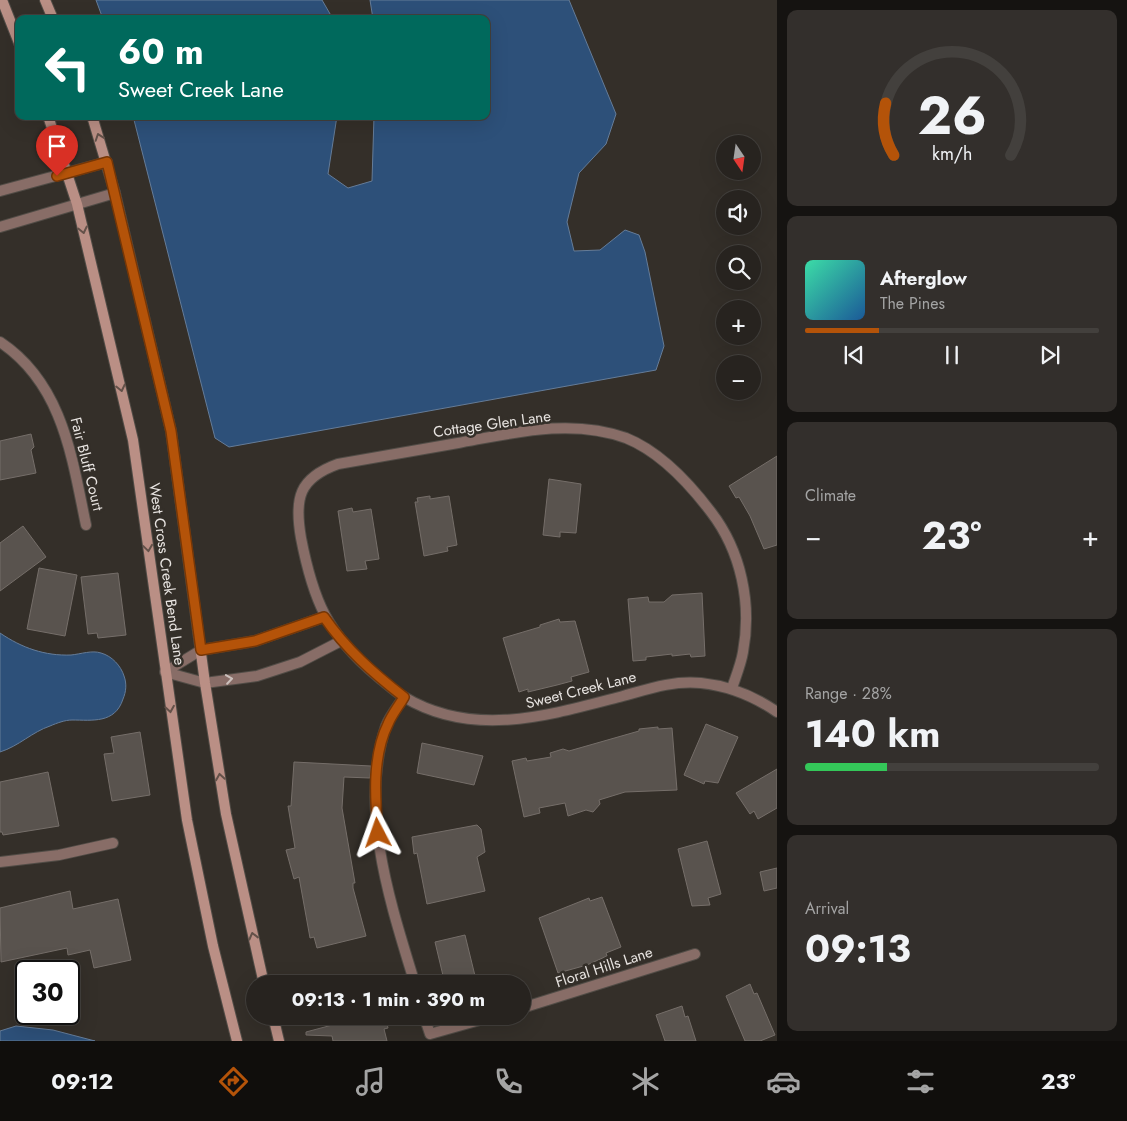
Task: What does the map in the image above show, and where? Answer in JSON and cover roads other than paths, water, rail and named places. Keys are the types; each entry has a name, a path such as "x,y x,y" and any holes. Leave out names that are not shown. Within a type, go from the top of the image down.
{"main road":[{"path":"2,0 15,33"},
{"path":"45,0 51,15"},
{"name":"West Cross Creek Bend Lane","path":"49,120 76,204 133,440 187,820 213,946 237,1041"},
{"name":"West Cross Creek Bend Lane","path":"93,120 115,193 171,431 205,683 226,814 262,975"},
{"path":"275,1025 279,1041"}],"street":[{"path":"0,191 107,162"},
{"path":"0,227 115,193"},
{"name":"Fair Bluff Court","path":"0,342 14,351 42,384 59,414 71,454 86,525"},
{"name":"Cottage Glen Lane","path":"308,481 320,471 338,464 538,429 582,429 626,438 660,458 692,487 718,521 734,552 744,586 745,620 743,652 732,688"},
{"name":"Sweet Creek Lane","path":"308,481 300,497 298,519 306,565 324,617 341,641 368,668 404,697 434,710 462,719 503,722 543,716 664,685 699,682 732,688 762,702 777,712"},
{"path":"165,672 201,650 255,641 324,617"},
{"path":"165,672 205,683 265,673 300,662 341,641"},
{"path":"404,697 387,725 380,755 375,792 378,833 394,918 411,975"},
{"path":"0,862 59,855 113,843"},
{"name":"Floral Hills Lane","path":"531,1005 695,954"},
{"path":"427,1025 430,1034 462,1025"}],"water":[{"path":"96,0 322,0 331,15 102,15"},
{"path":"370,0 569,0 616,114 606,144 579,173 567,222 574,251 600,250 625,230 639,235 645,252 664,346 656,370 229,447 215,438 134,120 336,120 328,174 348,188 372,181 374,120 490,120 490,15 372,15"},
{"path":"0,633 25,647 52,654 71,655 94,652 109,656 123,672 125,679 124,696 119,707 109,717 102,719 69,720 55,724 0,752"},
{"path":"16,1026 53,1030 95,1041 0,1041 0,1031"}]}
